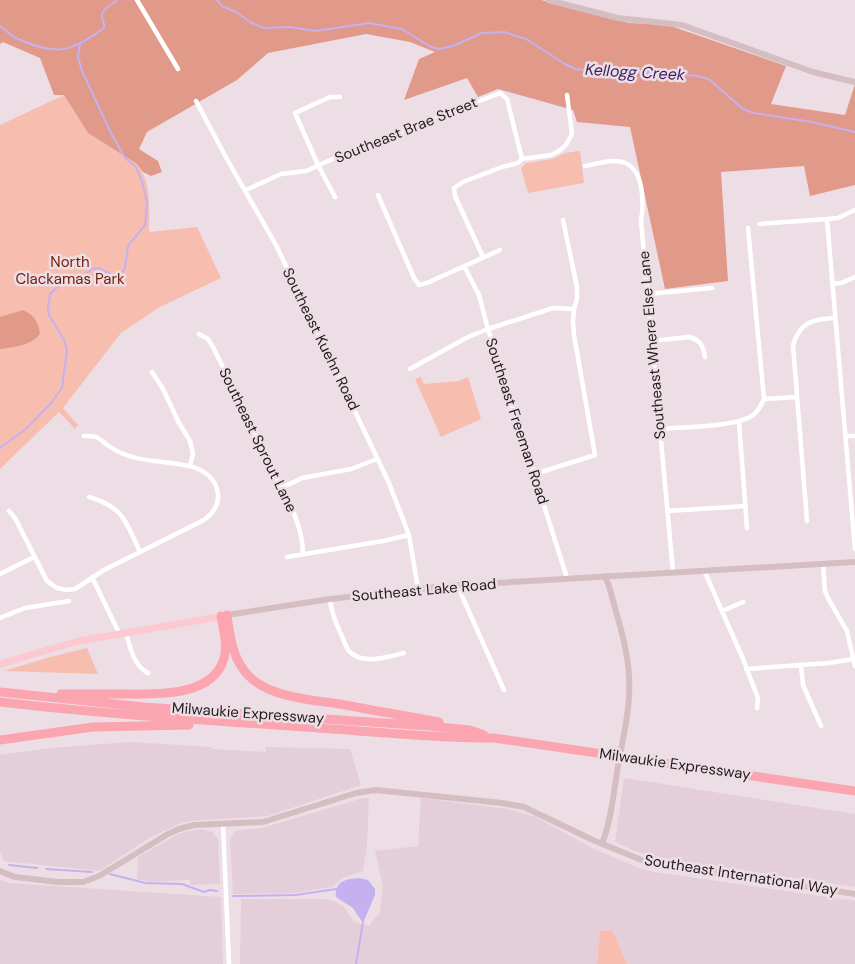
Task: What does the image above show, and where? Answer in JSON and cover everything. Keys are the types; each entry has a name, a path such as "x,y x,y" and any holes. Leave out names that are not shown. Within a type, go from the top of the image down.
{"highway":[{"path":"10,694 156,694 179,692 192,688 215,674 224,658 224,616"},
{"path":"224,616 239,664 250,678 268,689 298,697 439,722 470,730"},
{"name":"Milwaukie Expressway","path":"0,692 144,707 385,722 470,730 494,738"},
{"name":"Milwaukie Expressway","path":"0,702 106,713 448,738 494,738 855,791"},
{"path":"0,740 93,727 246,723"}],"main road":[{"name":"Southeast Lake Road","path":"0,664 60,645 224,616"}],"street":[{"path":"137,0 178,69"},
{"path":"548,0 618,18 682,25 812,72 855,82"},
{"name":"Southeast Brae Street","path":"246,190 281,174 303,172 500,93 507,99 522,159"},
{"path":"483,258 455,196 454,188 463,182 518,163 522,159 551,155 566,145 571,139 572,129 567,95"},
{"path":"335,197 318,165 295,112 330,97 340,97"},
{"name":"Southeast Kuehn Road","path":"196,101 276,245 390,483 409,536 418,589"},
{"name":"Southeast Where Else Lane","path":"585,166 624,162 634,170 640,186 641,221 673,572"},
{"path":"378,195 414,278 419,285 500,250"},
{"path":"760,224 838,218 855,210"},
{"path":"827,219 845,436 853,497 855,549"},
{"path":"534,474 595,455 574,335 574,309 578,299 577,286 564,220"},
{"path":"660,429 739,422 754,415 764,399 748,228"},
{"name":"Southeast Freeman Road","path":"464,266 479,295 488,329 567,578"},
{"path":"832,284 841,283 855,277"},
{"path":"648,294 712,288"},
{"path":"410,369 468,337 488,329 548,309 574,309"},
{"path":"807,521 792,352 798,331 811,322 835,318"},
{"name":"Southeast Sprout Lane","path":"199,334 208,338 213,347 281,488 303,539 303,554"},
{"path":"652,341 694,338 702,345 705,357"},
{"path":"152,372 190,441 193,454 190,465"},
{"path":"764,399 796,397"},
{"path":"739,422 747,528"},
{"path":"9,511 15,518 47,581 57,588 66,590 76,589 92,577 204,520 216,507 218,493 215,485 205,474 190,465 143,460 120,452 95,437 84,436"},
{"path":"845,436 855,436"},
{"path":"281,488 302,478 351,469 377,459"},
{"path":"89,497 106,502 125,519 140,552"},
{"path":"667,511 746,506"},
{"path":"287,557 409,536"},
{"path":"0,574 34,557"},
{"name":"Southeast Lake Road","path":"224,616 330,599 459,585 855,562"},
{"path":"823,564 825,590 846,631 855,666"},
{"path":"704,570 758,698 757,708"},
{"path":"602,844 609,822 629,692 628,660 605,576"},
{"path":"92,577 123,633 137,663 148,673"},
{"path":"459,585 462,596 504,690"},
{"path":"330,599 332,614 347,648 352,653 367,659 383,658 404,653"},
{"path":"0,618 25,608 69,601"},
{"path":"722,611 743,602"},
{"path":"746,669 838,662 852,659"},
{"path":"801,665 803,685 821,726"},
{"name":"Southeast International Way","path":"0,871 15,877 58,882 84,882 98,876 150,844 179,829 194,825 263,822 350,794 376,790 524,806 631,857 658,864 855,894"},
{"path":"223,825 229,964"}],"shaded area":[{"path":"0,0 541,0 629,23 668,25 786,66 771,104 845,115 855,84 855,185 810,196 804,166 721,172 728,281 665,289 630,127 577,122 573,110 498,89 478,97 467,78 404,100 419,59 435,52 410,42 366,34 268,53 237,80 147,132 139,149 158,161 162,172 151,176 143,172 137,164 88,133 64,95 54,95 40,58 3,42 0,44"},
{"path":"23,310 35,319 40,334 27,343 16,347 0,349 0,317"},
{"path":"130,742 266,752 266,747 350,749 361,785 268,816 182,823 151,837 99,871 4,861 0,852 0,755 50,748"},
{"path":"624,778 855,814 855,887 655,857 615,842"},
{"path":"369,798 367,846 363,871 343,878 332,887 295,893 233,894 230,839 235,832 262,828"},
{"path":"421,798 508,809 536,817 592,848 639,868 655,872 855,901 855,964 627,964 612,930 600,931 597,964 240,964 241,899 324,899 334,901 344,907 354,922 369,926 380,912 383,886 375,851 418,846"},
{"path":"201,829 212,832 218,839 220,884 190,885 190,880 150,882 137,879 138,857 180,833"},
{"path":"359,878 368,880 375,889 375,895 363,923 353,908 336,897 337,888 342,882"},
{"path":"0,880 9,883 221,897 223,964 0,964"}],"green space":[{"name":"North Clackamas Park","path":"64,95 88,133 137,164 142,171 149,196 149,232 197,227 221,278 160,307 121,333 63,408 78,425 75,429 59,412 0,469 0,125"},
{"path":"580,151 584,183 528,193 521,168 526,163 552,159 565,153"},
{"path":"421,377 424,384 459,381 468,377 481,419 441,437 415,379"},
{"path":"87,648 98,674 4,671 50,657"},
{"path":"612,930 627,964 597,964 600,931"}],"waterway":[{"name":"Kellogg Creek","path":"0,26 14,37 30,44 41,48 62,49 81,43 104,28 102,13 117,0"},
{"name":"Kellogg Creek","path":"217,0 222,6 264,28 289,27 316,31 369,23 402,29 431,47 439,49 453,46 482,33 504,32 526,39 575,69 617,74 645,72 698,76 710,80 743,109 754,113 812,122 855,132"},
{"path":"0,448 26,429 51,403 62,388 67,350 64,340 49,315 50,294 60,285 76,282 92,269 99,268 114,276 120,276 125,268 128,246 145,225 147,203 142,181 136,167 125,158 111,133 82,71 78,57 80,44"},
{"path":"9,865 37,868"},
{"path":"46,869 92,872"},
{"path":"110,874 145,883 182,884 204,892 210,890 217,891"},
{"path":"233,896 296,895 336,889"},
{"path":"356,964 363,922"}]}
